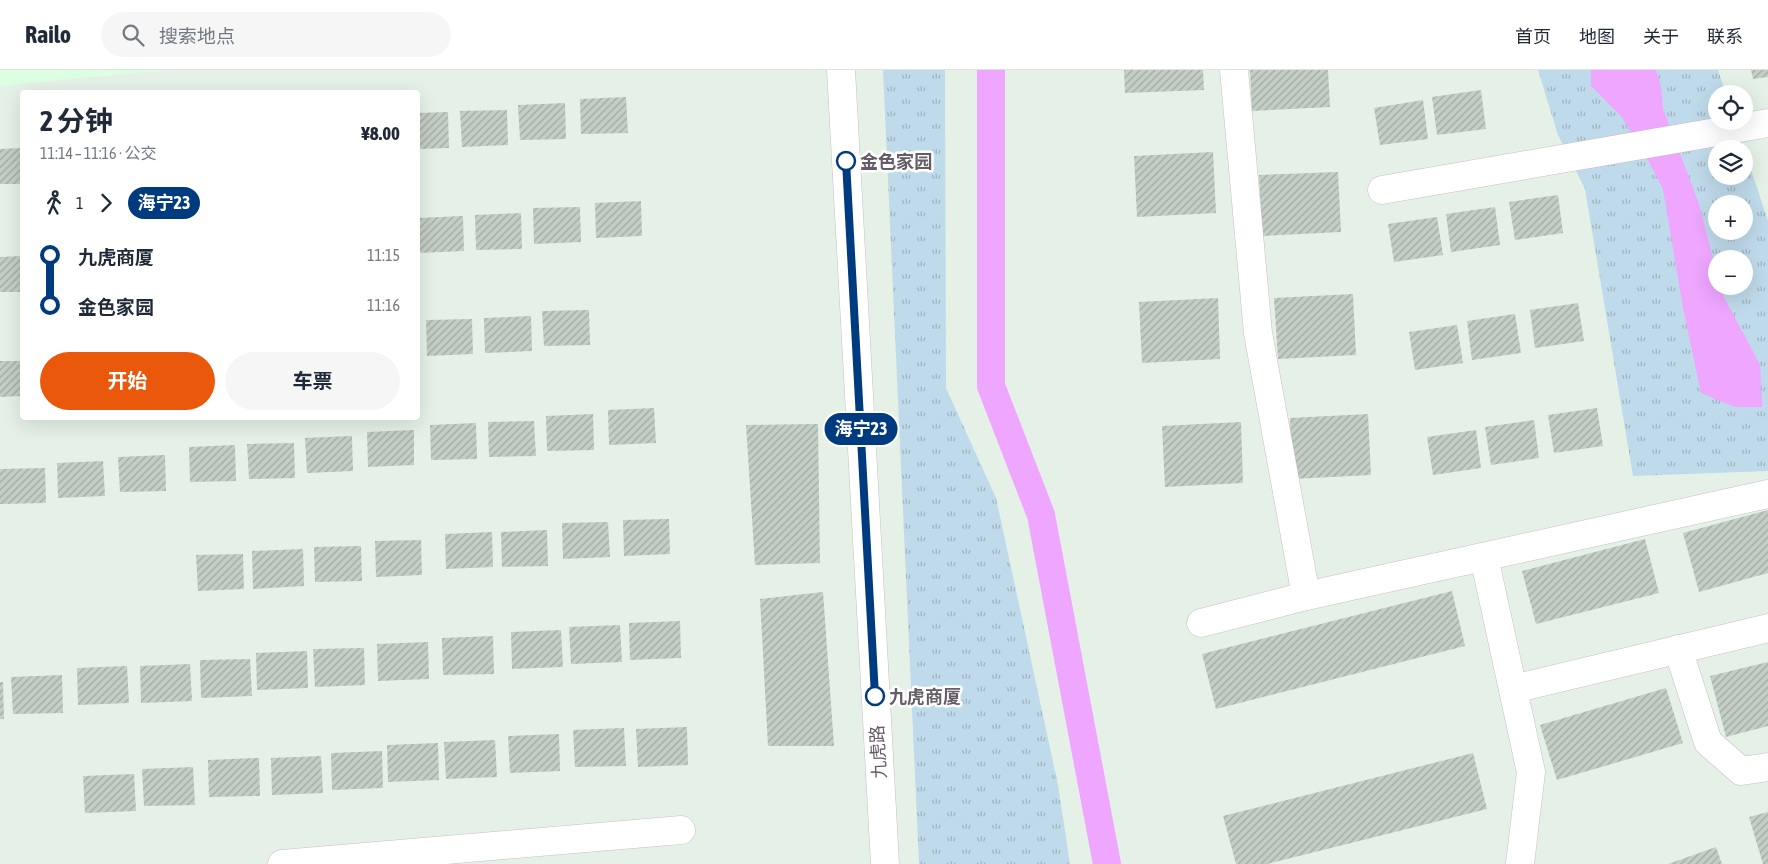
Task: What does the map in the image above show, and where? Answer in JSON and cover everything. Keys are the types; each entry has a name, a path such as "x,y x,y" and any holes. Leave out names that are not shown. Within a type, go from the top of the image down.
{"street":[{"name":"九虎路","path":"841,70 884,864"},
{"path":"1234,70 1258,333 1306,596"},
{"path":"1382,190 1768,123"},
{"path":"1201,623 1306,596 1768,494"},
{"path":"1484,557 1531,772 1520,864"},
{"path":"1512,688 1768,628"},
{"path":"1678,649 1708,742 1741,771 1768,767"},
{"path":"282,864 681,830"}],"shaded area":[{"path":"0,70 167,70 0,86"},
{"path":"1591,70 1656,70 1661,86 1663,109 1699,204 1711,250 1708,250 1708,295 1723,295 1760,365 1762,407 1735,407 1701,393 1683,308 1663,189 1621,116 1591,86"}],"green space":[{"path":"883,70 945,70 946,388 996,498 1058,785 1070,864 919,864"},
{"path":"1538,70 1718,70 1723,85 1708,85 1708,130 1738,130 1741,140 1708,140 1708,185 1753,185 1753,176 1768,221 1768,471 1633,476 1585,189 1558,135"}],"building":[{"path":"1124,70 1203,70 1204,90 1125,93"},
{"path":"1250,70 1328,70 1330,107 1252,111"},
{"path":"1751,70 1768,70 1768,77 1753,79"},
{"path":"1481,90 1486,129 1437,135 1432,97"},
{"path":"626,97 628,133 581,134 580,99"},
{"path":"1423,100 1428,139 1380,145 1374,108"},
{"path":"565,103 566,139 520,140 518,105"},
{"path":"507,110 508,145 462,147 460,111"},
{"path":"448,112 449,148 420,149 420,113"},
{"path":"20,148 20,184 0,184 0,149"},
{"path":"1213,152 1216,213 1137,217 1134,156"},
{"path":"1338,172 1341,232 1262,236 1259,175"},
{"path":"1558,195 1563,233 1515,240 1509,202"},
{"path":"641,201 642,236 596,238 595,203"},
{"path":"580,207 581,242 534,244 533,208"},
{"path":"1495,207 1500,245 1451,252 1446,214"},
{"path":"521,213 522,249 476,250 475,215"},
{"path":"463,216 464,251 420,253 420,218"},
{"path":"1437,217 1443,255 1394,262 1388,224"},
{"path":"20,256 20,292 0,292 0,257"},
{"path":"1353,294 1356,355 1278,359 1274,298"},
{"path":"1218,298 1220,359 1142,363 1139,302"},
{"path":"1578,303 1584,341 1535,348 1530,310"},
{"path":"589,310 590,345 544,346 542,311"},
{"path":"1515,314 1521,353 1472,360 1467,321"},
{"path":"531,316 532,351 485,353 484,318"},
{"path":"472,319 473,354 427,356 426,320"},
{"path":"1457,325 1463,363 1415,370 1409,332"},
{"path":"0,361 20,361 20,396 0,397"},
{"path":"654,408 656,443 609,445 608,410"},
{"path":"1597,408 1603,446 1554,453 1548,415"},
{"path":"593,414 594,450 547,451 546,416"},
{"path":"1368,414 1371,475 1292,479 1290,418"},
{"path":"1534,420 1539,458 1491,465 1485,427"},
{"path":"534,421 536,456 489,457 488,422"},
{"path":"1241,422 1243,483 1165,487 1162,426"},
{"path":"476,423 477,459 431,460 430,425"},
{"path":"818,424 820,563 755,565 746,425"},
{"path":"414,430 414,465 368,467 367,432"},
{"path":"1476,430 1481,468 1433,475 1427,437"},
{"path":"352,436 353,471 307,473 305,438"},
{"path":"294,443 295,478 249,479 247,444"},
{"path":"235,445 236,481 190,482 189,447"},
{"path":"165,455 166,491 120,492 118,457"},
{"path":"103,461 105,496 58,498 57,463"},
{"path":"45,468 46,503 0,504 0,469"},
{"path":"1768,510 1768,573 1699,592 1683,533"},
{"path":"669,519 670,554 624,556 623,520"},
{"path":"608,522 610,557 563,559 562,523"},
{"path":"547,530 548,566 502,567 501,532"},
{"path":"492,532 493,567 446,569 445,534"},
{"path":"1645,539 1659,593 1536,624 1522,571"},
{"path":"421,540 422,575 376,577 375,541"},
{"path":"361,546 362,581 315,582 314,547"},
{"path":"303,549 304,586 253,589 252,551"},
{"path":"243,554 244,589 198,591 196,555"},
{"path":"1452,591 1465,646 1216,709 1202,654"},
{"path":"823,592 834,746 768,746 760,599"},
{"path":"680,621 681,658 630,660 629,623"},
{"path":"620,625 622,662 571,664 569,627"},
{"path":"561,630 563,667 512,669 511,632"},
{"path":"493,636 494,674 443,675 442,638"},
{"path":"428,642 429,679 378,681 377,644"},
{"path":"364,648 365,685 315,687 313,649"},
{"path":"307,651 308,688 257,690 256,653"},
{"path":"250,659 252,696 201,698 200,660"},
{"path":"1768,662 1768,726 1726,737 1710,676"},
{"path":"190,664 192,701 141,703 140,666"},
{"path":"127,666 129,703 78,705 77,668"},
{"path":"62,675 63,713 13,714 11,677"},
{"path":"0,682 3,682 4,719 0,719"},
{"path":"1666,688 1683,743 1557,780 1540,725"},
{"path":"687,727 688,765 638,767 636,729"},
{"path":"624,728 626,766 575,767 573,730"},
{"path":"559,734 560,771 510,773 508,736"},
{"path":"495,740 497,777 446,779 444,742"},
{"path":"438,743 439,780 388,782 387,745"},
{"path":"382,751 383,788 332,790 331,753"},
{"path":"1473,753 1487,809 1267,864 1236,864 1223,816"},
{"path":"321,756 323,793 272,795 271,758"},
{"path":"259,758 260,796 209,797 208,760"},
{"path":"193,767 195,805 144,806 142,769"},
{"path":"134,774 136,811 85,813 83,776"},
{"path":"1768,812 1768,864 1763,864 1749,817"},
{"path":"1716,847 1722,864 1668,864"}],"waterway":[{"path":"991,70 991,386 1041,515 1107,864"}],"bus line":[{"name":"海宁23","path":"846,161 875,696"}],"place":[{"name":"金色家园","path":"846,161"},
{"name":"九虎商厦","path":"875,696"}]}
